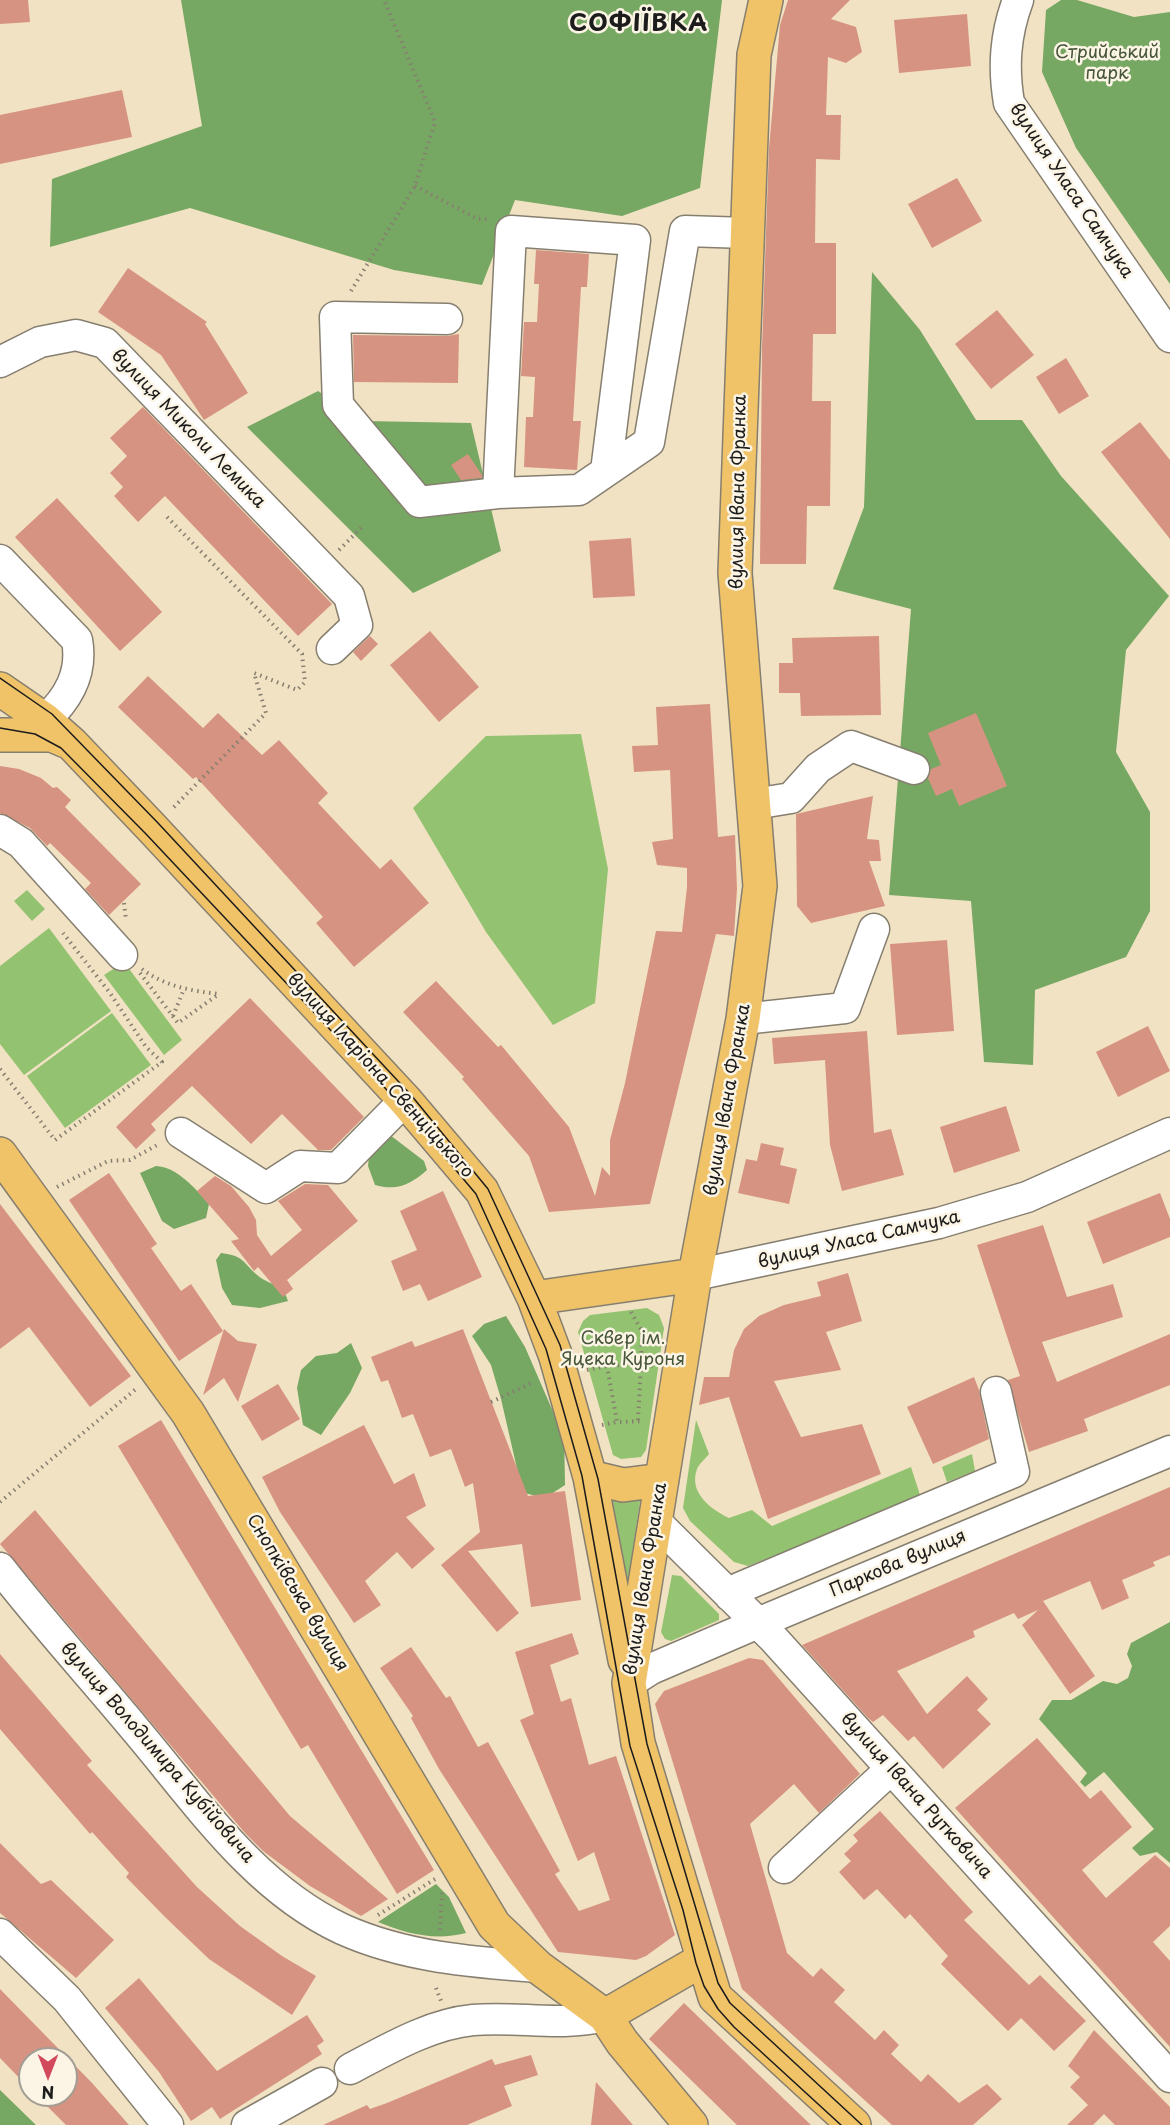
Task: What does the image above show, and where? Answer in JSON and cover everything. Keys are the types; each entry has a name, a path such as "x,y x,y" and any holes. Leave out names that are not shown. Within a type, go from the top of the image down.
{"main road":[{"name":"вулиця Івана Франка","path":"766,0 754,55 735,573 760,886 743,1019 695,1275 629,1683 638,1743 715,1997 854,2125"},
{"name":"вулиця Іларіона Свєнціцького","path":"0,689 45,720 71,743 405,1100 482,1191 534,1298 556,1357 590,1477 629,1683"},
{"path":"0,735 52,735 71,743"},
{"name":"Снопківська вулиця","path":"0,1154 188,1413 494,1925 538,1967 605,2016"},
{"name":"вулиця Уласа Самчука","path":"534,1298 695,1275"},
{"path":"590,1477 623,1485 662,1480"},
{"path":"691,2125 622,2042 605,2016 702,1960"}],"street":[{"name":"вулиця Уласа Самчука","path":"1017,0 1008,26 1004,73 1009,103 1170,337"},
{"path":"498,493 511,231 634,240 606,471"},
{"path":"447,319 335,317 338,405 419,502 498,493 579,490 649,442 685,231 747,233"},
{"name":"вулиця Миколи Лемика","path":"0,362 40,342 76,336 105,342 349,596 357,625 332,649"},
{"path":"0,560 76,640 79,654 77,675 62,704 45,720"},
{"path":"754,804 791,798 818,768 851,746 914,769"},
{"path":"0,830 21,843 128,948"},
{"path":"743,1019 845,1008 874,929"},
{"path":"181,1133 266,1188 300,1166 338,1168 405,1100"},
{"name":"вулиця Уласа Самчука","path":"695,1275 939,1223 1027,1197 1170,1133"},
{"path":"730,1596 739,1588 1014,1472 996,1392"},
{"name":"Паркова вулиця","path":"629,1683 651,1670 756,1624 1170,1451"},
{"name":"вулиця Івана Рутковича","path":"655,1521 771,1638 1170,2077"},
{"name":"вулиця Володимира Кубійовича","path":"2,1574 240,1855 299,1905 342,1929 394,1947 439,1958 538,1967"},
{"path":"784,1868 891,1769"},
{"path":"0,1934 67,1999 168,2125"},
{"path":"351,2069 433,2030 472,2020 577,2023 605,2016"},
{"path":"247,2125 322,2083"}],"path":[{"path":"335,317 415,186 435,122 384,0"},
{"path":"167,517 302,654 305,682 297,690 254,673 266,712 168,813"},
{"path":"342,548 362,526"},
{"path":"124,903 128,948 129,956 178,1023 220,994 183,989 157,980 142,969 128,948"},
{"path":"0,1069 55,1140 162,1062 146,1047 110,993 61,930"},
{"path":"173,1016 183,989"},
{"path":"51,1190 108,1161 129,1160 181,1133"},
{"path":"601,1425 638,1420 642,1331 627,1305"},
{"path":"585,1370 641,1364"},
{"path":"607,1366 617,1422"},
{"path":"0,1502 145,1382"},
{"path":"491,1402 534,1383"},
{"path":"374,1917 443,1874"},
{"path":"440,1933 443,1886"},
{"path":"435,1988 443,2006"}],"green space":[{"path":"181,0 722,0 700,188 622,216 515,200 482,285 394,270 190,208 50,247 52,179 202,126"},
{"name":"Стрийський парк","path":"1061,0 1077,0 1134,17 1170,12 1170,284 1076,148 1042,72 1046,10"},
{"path":"872,272 920,330 976,420 1022,420 1061,476 1169,596 1126,650 1116,752 1150,812 1150,911 1126,957 1035,990 1033,1065 984,1062 971,901 889,895 911,609 833,589 864,507"},
{"path":"318,391 364,421 471,423 501,551 413,593 247,427"},
{"path":"581,734 608,869 595,1003 553,1025 486,932 413,808 486,736"},
{"path":"27,890 45,909 32,921 14,901"},
{"path":"49,928 111,1011 24,1075 0,1044 0,966"},
{"path":"124,962 182,1040 164,1055 104,975"},
{"path":"112,1013 151,1065 65,1128 27,1076"},
{"path":"390,1135 424,1161 427,1170 409,1183 397,1187 383,1187 375,1185 368,1166 370,1147"},
{"path":"156,1166 178,1174 198,1191 209,1204 206,1218 174,1229 162,1221 140,1173"},
{"path":"221,1253 236,1256 261,1278 283,1288 288,1301 260,1308 232,1305 222,1288 216,1260"},
{"name":"Сквер ім. Яцека Куроня","path":"647,1308 659,1315 664,1328 646,1450 641,1457 621,1459 613,1455 578,1332 583,1321 590,1315"},
{"path":"506,1316 525,1347 558,1423 564,1428 565,1485 545,1498 516,1491 518,1473 501,1399 491,1365 472,1336 484,1324"},
{"path":"351,1343 362,1368 350,1393 321,1435 303,1425 297,1388 301,1370 316,1356 337,1353"},
{"path":"696,1420 709,1454 697,1469 696,1486 703,1500 729,1518 752,1510 772,1526 911,1467 921,1498 748,1566 734,1562 690,1521 683,1508"},
{"path":"972,1454 975,1471 947,1482 942,1467"},
{"path":"641,1495 626,1595 608,1496"},
{"path":"672,1575 681,1576 719,1614 719,1620 671,1641 665,1639 661,1632"},
{"path":"1170,1622 1170,1863 1157,1852 1140,1856 1132,1848 1154,1829 1104,1772 1085,1787 1080,1782 1087,1773 1039,1719 1052,1700 1071,1700 1103,1681 1117,1684 1128,1678 1132,1666 1127,1654 1131,1643"},
{"path":"436,1884 449,1897 466,1933 443,1936 421,1935 378,1922"},
{"path":"0,2090 36,2125 0,2125"}],"building":[{"path":"0,0 28,0 30,22 0,24"},
{"path":"788,0 850,0 831,19 856,27 862,52 846,63 828,57 826,115 841,115 840,160 816,159 815,243 836,243 836,334 813,334 812,401 831,401 830,506 807,506 806,564 760,564 762,348 769,148 780,25"},
{"path":"967,14 971,66 899,73 894,20"},
{"path":"122,90 132,137 0,164 0,115"},
{"path":"957,178 982,221 932,248 908,204"},
{"path":"536,250 589,254 587,287 581,287 573,421 581,421 577,470 524,467 526,417 533,417 535,377 521,376 524,322 537,322 539,284 534,284"},
{"path":"128,268 207,322 205,324 248,393 204,420 161,355 98,312"},
{"path":"997,310 1034,355 991,389 955,344"},
{"path":"459,334 458,383 354,382 353,335 447,336"},
{"path":"1066,358 1089,396 1059,414 1036,377"},
{"path":"143,407 332,604 298,636 165,496 138,522 114,496 123,487 110,473 127,456 110,438"},
{"path":"1140,422 1170,460 1170,539 1101,452"},
{"path":"468,454 482,478 461,480 451,465"},
{"path":"57,498 162,612 120,651 15,537"},
{"path":"631,538 635,596 593,598 589,541"},
{"path":"430,631 479,687 439,722 390,665"},
{"path":"370,636 378,644 361,661 353,652"},
{"path":"879,636 881,715 801,716 800,693 779,693 779,663 793,663 792,638"},
{"path":"148,676 203,728 218,713 262,755 279,740 328,793 318,803 380,869 391,859 429,903 354,967 316,923 323,917 264,851 196,777 193,779 118,707"},
{"path":"710,704 718,837 735,835 737,889 734,936 716,934 650,1204 549,1212 529,1156 462,1079 464,1077 403,1012 436,981 498,1047 501,1045 569,1127 595,1196 602,1167 610,1176 610,1140 625,1083 656,931 682,932 687,887 687,868 657,865 652,842 673,839 670,770 634,772 632,746 658,745 656,707"},
{"path":"976,713 1007,786 959,806 952,789 936,796 928,778 931,769 941,765 928,733"},
{"path":"0,766 19,769 41,778 53,788 57,787 71,800 65,807 141,884 109,915 85,889 91,883 50,843 47,846 30,828 0,813"},
{"path":"873,796 867,839 879,840 881,861 869,861 885,906 811,923 797,906 796,814"},
{"path":"947,940 954,1031 897,1035 890,944"},
{"path":"250,998 364,1117 331,1150 318,1150 282,1114 251,1144 192,1086 151,1124 156,1130 136,1149 116,1127"},
{"path":"1148,1026 1170,1071 1118,1097 1096,1052"},
{"path":"867,1031 874,1133 891,1129 904,1175 842,1191 830,1145 825,1060 774,1064 772,1038"},
{"path":"1006,1106 1020,1151 954,1173 940,1127"},
{"path":"761,1143 784,1148 780,1165 797,1169 789,1204 738,1193 746,1159 757,1161"},
{"path":"109,1173 157,1244 151,1248 181,1291 191,1284 223,1331 179,1361 69,1200"},
{"path":"215,1176 231,1186 249,1207 256,1220 257,1235 271,1256 302,1230 278,1201 305,1184 328,1185 358,1221 287,1280 293,1289 283,1297 258,1267 254,1271 231,1241 239,1239 197,1191"},
{"path":"443,1191 482,1277 428,1301 420,1284 403,1291 391,1261 417,1250 400,1211"},
{"path":"1160,1193 1170,1219 1170,1237 1103,1264 1087,1222"},
{"path":"0,1204 131,1376 90,1407 29,1327 0,1349"},
{"path":"1043,1225 1067,1297 1113,1284 1123,1317 1042,1342 1057,1382 1170,1334 1170,1385 1084,1419 1088,1431 1029,1452 1008,1380 1020,1376 977,1245"},
{"path":"848,1273 862,1321 826,1332 841,1370 774,1381 801,1437 862,1424 881,1474 768,1519 729,1397 699,1405 704,1377 729,1377 734,1350 744,1329 759,1316 784,1305 821,1296 817,1282"},
{"path":"224,1329 238,1341 257,1344 238,1402 224,1378 203,1395"},
{"path":"463,1329 528,1496 565,1491 581,1600 531,1607 522,1544 468,1551 519,1613 497,1632 441,1565 480,1532 473,1483 465,1487 451,1449 430,1457 413,1414 402,1418 388,1380 381,1382 371,1357 412,1341 415,1347"},
{"path":"974,1377 979,1390 989,1439 933,1464 907,1407"},
{"path":"278,1384 300,1419 262,1441 241,1406"},
{"path":"161,1420 434,1870 397,1894 308,1745 301,1749 118,1446"},
{"path":"364,1425 394,1484 414,1473 426,1506 406,1517 435,1549 412,1569 397,1552 365,1581 381,1605 354,1623 280,1512 262,1477"},
{"path":"1170,1487 1170,1555 1153,1562 1155,1566 1122,1580 1129,1598 1102,1610 1090,1581 1043,1601 1095,1676 1070,1694 1022,1625 1038,1610 1018,1619 1014,1613 973,1631 975,1637 897,1671 927,1714 967,1676 988,1699 977,1710 991,1724 943,1769 914,1736 908,1741 883,1715 873,1722 868,1718 802,1645"},
{"path":"35,1510 290,1816 388,1899 361,1916 310,1886 263,1851 245,1833 0,1544"},
{"path":"572,1633 579,1654 550,1665 561,1702 571,1698 589,1765 616,1756 675,1935 646,1956 636,1960 558,1952 439,1769 411,1718 413,1716 380,1668 411,1647 446,1698 450,1696 478,1747 488,1742 560,1871 555,1874 579,1911 610,1900 594,1852 578,1861 520,1720 534,1714 515,1652"},
{"path":"0,1654 92,1761 87,1765 197,1887 240,1926 282,1956 316,1976 292,2015 209,1959 165,1917 126,1877 129,1873 92,1832 90,1834 0,1729"},
{"path":"749,1658 763,1660 860,1774 819,1813 794,1784 750,1824 787,1953 813,1977 821,1968 845,1990 834,2002 875,2040 884,2030 899,2045 891,2054 921,2082 928,2074 959,2103 987,2084 1002,2099 973,2125 892,2125 742,1989 655,1704 664,1691"},
{"path":"1037,1738 1090,1799 1101,1790 1132,1827 1082,1870 1106,1898 1155,1855 1170,1868 1170,1926 1153,1942 1170,1961 1170,2047 955,1808"},
{"path":"880,1811 973,1912 964,1920 1029,1985 1040,1975 1086,2021 1054,2051 1021,2018 1008,2031 941,1964 948,1956 910,1914 905,1919 877,1889 864,1900 839,1872 851,1861 844,1854 858,1841 853,1835"},
{"path":"0,1843 41,1884 51,1880 114,1940 76,1978 0,1913"},
{"path":"139,1978 217,2071 307,2015 324,2041 317,2046 322,2054 220,2119 212,2107 191,2121 159,2072 105,2008"},
{"path":"0,1989 57,2047 18,2047 18,2077 0,2058"},
{"path":"684,2003 811,2125 737,2125 649,2039"},
{"path":"1094,2030 1170,2107 1170,2125 1115,2125 1104,2114 1093,2125 1067,2125 1088,2105 1070,2087 1080,2077 1068,2066"},
{"path":"531,2055 538,2075 504,2086 512,2106 467,2125 323,2125 367,2105 370,2109 387,2103 492,2059 495,2065"},
{"path":"78,2069 129,2125 66,2125 48,2107 78,2107"},
{"path":"596,2082 633,2125 591,2125"}],"tram line":[{"path":"0,678 52,714 158,823 411,1095 488,1189 560,1345 598,1479 647,1744 718,1983 730,2003 862,2125"},
{"path":"0,728 35,734 61,748 146,834 401,1105 476,1194 546,1349 582,1476 630,1746 683,1910 704,1986 718,2009 734,2027 841,2125"}],"district":[{"name":"СОФІЇВКА","path":"639,24"}]}
